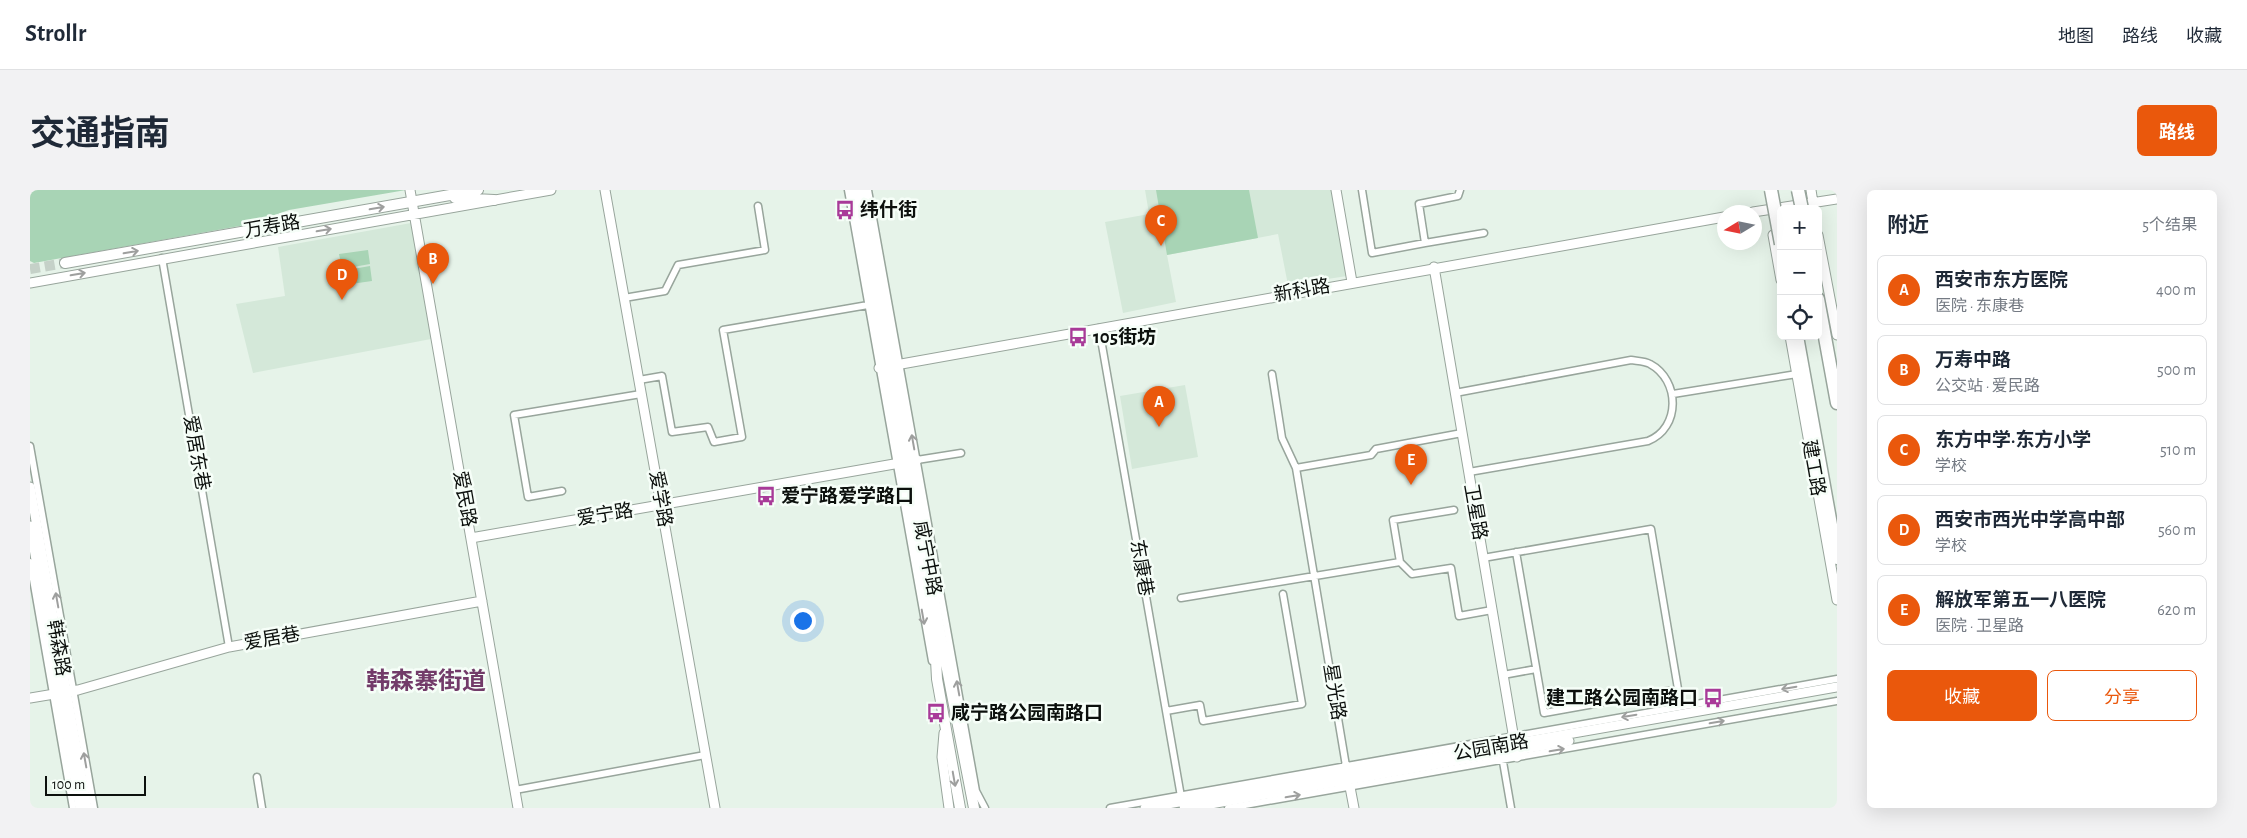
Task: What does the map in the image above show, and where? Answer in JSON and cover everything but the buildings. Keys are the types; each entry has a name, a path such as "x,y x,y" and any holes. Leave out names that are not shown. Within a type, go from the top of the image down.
{"highway":[{"path":"1771,190 1777,222"},
{"path":"1798,190 1808,205"},
{"path":"1822,321 1837,403"},
{"path":"1798,340 1837,558"}],"main road":[{"name":"万寿路","path":"66,263 478,190"},
{"name":"咸宁中路","path":"854,190 889,366"},
{"name":"咸宁中路","path":"861,190 935,641 937,679 944,725 960,808"},
{"path":"434,198 494,200"},
{"name":"咸宁中路","path":"906,462 974,806"}],"street":[{"name":"爱民路","path":"410,190 518,808"},
{"path":"30,283 551,190"},
{"name":"爱学路","path":"605,190 715,808"},
{"path":"848,190 868,305 889,366"},
{"path":"868,190 889,366 906,462 976,791 985,808"},
{"path":"1336,190 1352,282"},
{"path":"1362,190 1372,253 1484,233"},
{"path":"1425,244 1419,204 1458,196 1460,190"},
{"path":"1765,190 1777,257"},
{"path":"1809,205 1811,190"},
{"path":"1816,205 1837,199"},
{"path":"624,298 665,291 678,265 765,250 758,206"},
{"path":"1762,211 1777,209"},
{"name":"新科路","path":"889,366 1717,218"},
{"path":"1821,250 1837,335"},
{"name":"爱居东巷","path":"162,258 229,647"},
{"name":"卫星路","path":"1434,268 1515,747"},
{"path":"639,380 662,376 672,432 708,426 714,442 742,438 723,330 868,305"},
{"name":"东康巷","path":"1099,328 1183,803"},
{"name":"建工路","path":"1791,340 1837,600"},
{"path":"1455,393 1630,360 1650,364 1662,374 1673,394 1674,405 1669,422 1658,437 1648,441 1469,472"},
{"name":"星光路","path":"1272,374 1282,438 1296,468 1354,808"},
{"path":"1673,394 1797,374"},
{"path":"562,491 528,497 514,415 642,394"},
{"path":"1296,468 1371,455 1376,449 1462,433"},
{"path":"30,446 63,693 73,808"},
{"path":"906,462 961,454"},
{"name":"爱宁路","path":"471,538 906,462"},
{"name":"韩森路","path":"30,488 80,808"},
{"path":"1454,510 1393,520 1400,562 1412,574 1451,568 1459,616 1492,610"},
{"name":"韩森路","path":"30,526 87,808"},
{"path":"1483,558 1516,552 1651,529 1678,689 1544,713 1516,552"},
{"path":"30,562 94,808"},
{"path":"1181,598 1400,562"},
{"path":"1166,711 1200,705 1203,721 1302,704 1283,594"},
{"name":"爱居巷","path":"30,698 63,693 229,647 482,601"},
{"path":"1503,675 1536,669"},
{"path":"1515,747 1837,679"},
{"name":"公园南路","path":"1348,776 1502,756 1515,747 1837,687"},
{"name":"公园南路","path":"1145,808 1837,694"},
{"path":"1515,747 1837,701"},
{"path":"944,725 942,757 949,808"},
{"path":"515,790 705,755"},
{"path":"1502,756 1511,808"},
{"path":"1228,808 1348,776"},
{"path":"257,777 262,808"},
{"path":"974,806 976,791"},
{"path":"1110,808 1183,803"}],"shaded area":[{"path":"1145,190 1333,190 1347,276 1288,285 1278,234 1167,255 1176,302 1123,313 1105,222 1149,214"},
{"path":"411,223 431,339 253,373 236,304 285,296 278,247"},
{"path":"1185,385 1198,457 1132,469 1120,396"}],"green space":[{"path":"30,190 406,190 289,210 245,225 34,263 30,261"},
{"path":"1156,190 1249,190 1258,238 1167,255"},
{"path":"368,250 370,264 342,269 339,254"},
{"path":"370,266 372,281 344,285 341,271"}],"tunnel":[{"path":"30,269 65,263"}],"place":[{"name":"纬什街","path":"845,210"},
{"name":"东方中学·东方小学","path":"1161,246"},
{"name":"万寿中路","path":"433,284"},
{"name":"西安市西光中学高中部","path":"342,300"},
{"name":"105街坊","path":"1078,337"},
{"name":"西安市东方医院","path":"1159,427"},
{"name":"解放军第五一八医院","path":"1411,485"},
{"name":"爱宁路爱学路口","path":"766,496"},
{"name":"建工路公园南路口","path":"1713,698"},
{"name":"咸宁路公园南路口","path":"936,713"}],"district":[{"name":"韩森寨街道","path":"426,682"}]}
